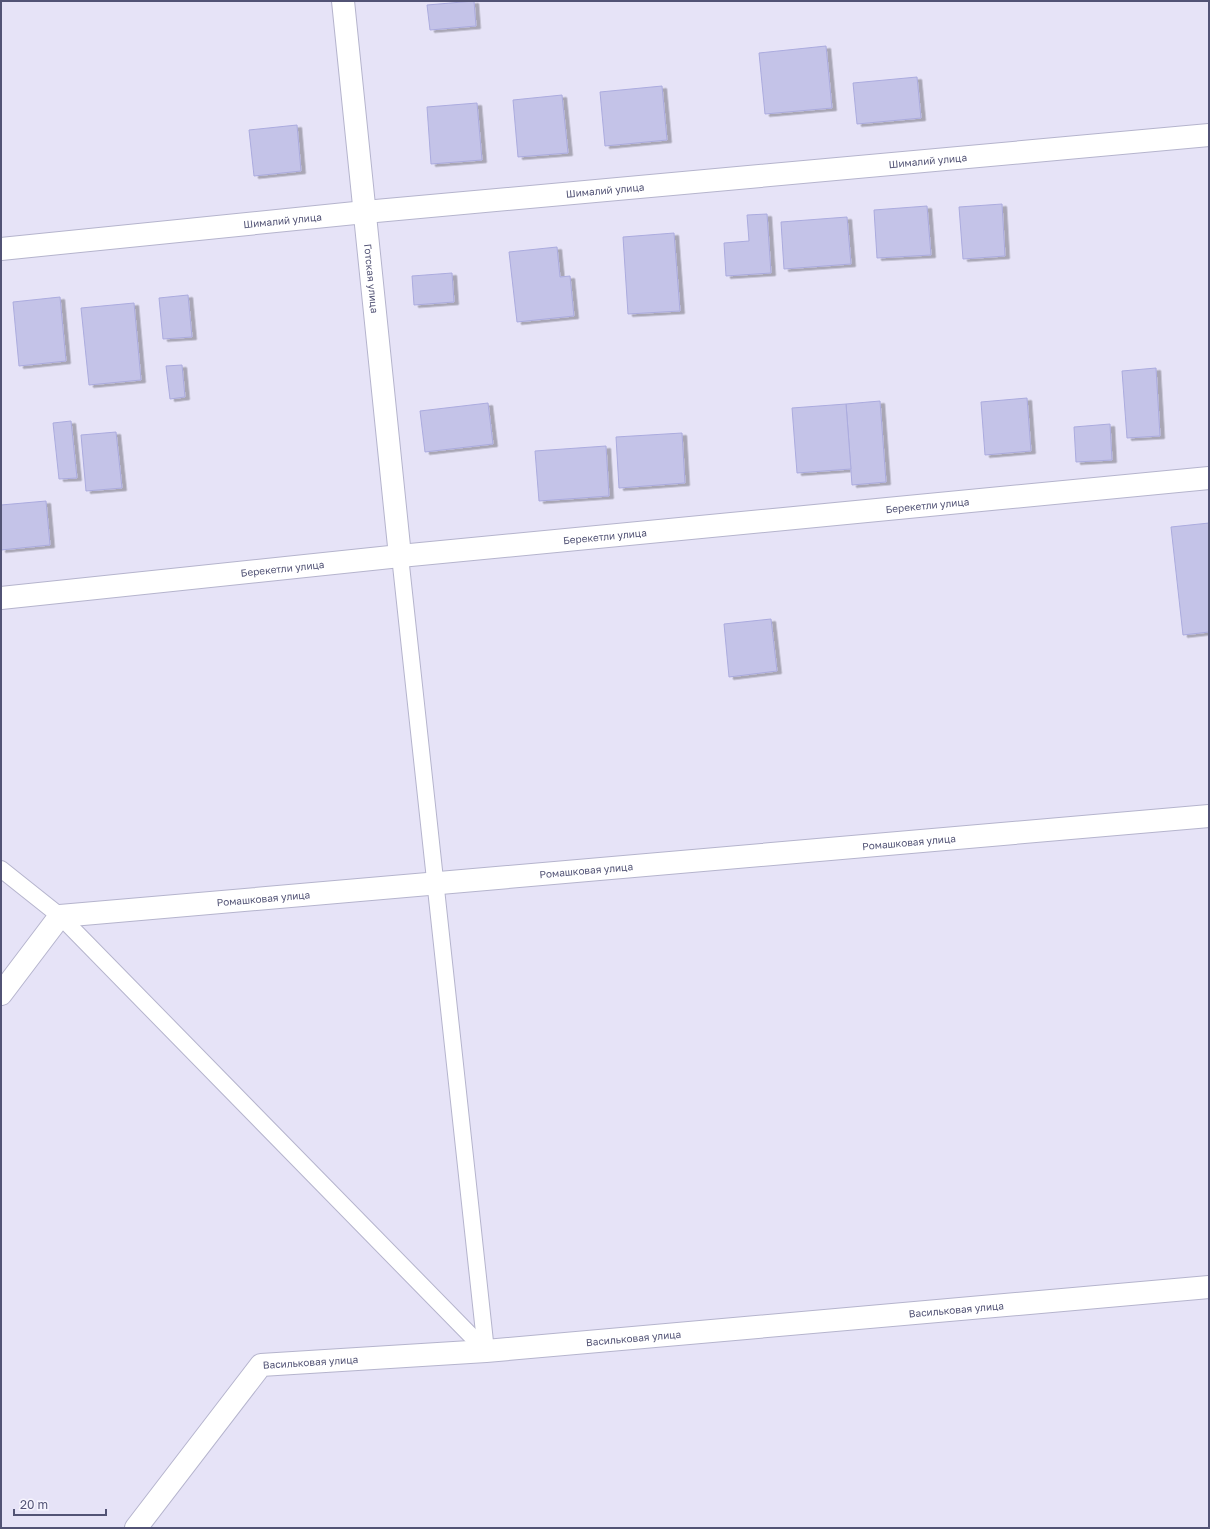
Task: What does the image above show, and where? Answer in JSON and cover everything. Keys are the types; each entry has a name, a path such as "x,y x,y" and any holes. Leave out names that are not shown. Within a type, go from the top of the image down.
{"street":[{"name":"Готская улица","path":"343,1 400,556"},
{"name":"Шималий улица","path":"1,249 365,212 1209,135"},
{"name":"Берекетли улица","path":"1,598 400,556 1209,478"},
{"name":"Ромашковая улица","path":"60,916 1209,816"},
{"path":"1,994 60,916"},
{"name":"Васильковая улица","path":"136,1528 261,1366 486,1351 1209,1287"}],"lane":[{"path":"400,556 486,1351"},
{"path":"1,869 60,916 486,1351"}],"shaded area":[{"path":"1,1 1209,1 1209,1528 1,1528"}],"building":[{"path":"474,1 476,26 430,30 427,5"},
{"path":"826,46 832,108 765,114 759,53"},
{"path":"917,77 921,118 857,124 853,83"},
{"path":"662,86 667,140 605,146 600,92"},
{"path":"562,95 568,153 518,157 513,100"},
{"path":"477,103 482,160 431,164 427,107"},
{"path":"297,125 301,171 254,176 249,130"},
{"path":"1002,204 1005,256 963,259 959,207"},
{"path":"927,206 931,255 877,258 874,210"},
{"path":"767,214 771,273 726,276 724,243 749,241 747,215"},
{"path":"847,217 851,264 784,269 781,222"},
{"path":"674,233 680,311 628,314 623,237"},
{"path":"557,247 560,277 570,276 574,316 517,322 509,252"},
{"path":"452,273 454,302 414,305 412,276"},
{"path":"188,295 192,337 163,339 159,298"},
{"path":"60,297 66,361 19,366 13,302"},
{"path":"134,303 141,380 89,385 81,308"},
{"path":"182,365 185,397 170,399 166,366"},
{"path":"1156,368 1160,436 1127,438 1122,371"},
{"path":"1027,398 1031,451 985,455 981,402"},
{"path":"880,401 886,482 852,485 846,404"},
{"path":"488,403 493,444 425,452 420,411"},
{"path":"846,404 851,469 797,473 792,408"},
{"path":"71,421 77,478 59,479 53,423"},
{"path":"1110,424 1112,460 1076,462 1074,427"},
{"path":"116,432 122,488 86,491 81,435"},
{"path":"682,433 685,483 619,488 616,437"},
{"path":"606,446 609,496 539,501 535,451"},
{"path":"46,501 50,545 1,550 1,505"},
{"path":"1209,523 1209,632 1183,635 1171,527"},
{"path":"771,619 777,671 729,677 724,624"}]}
